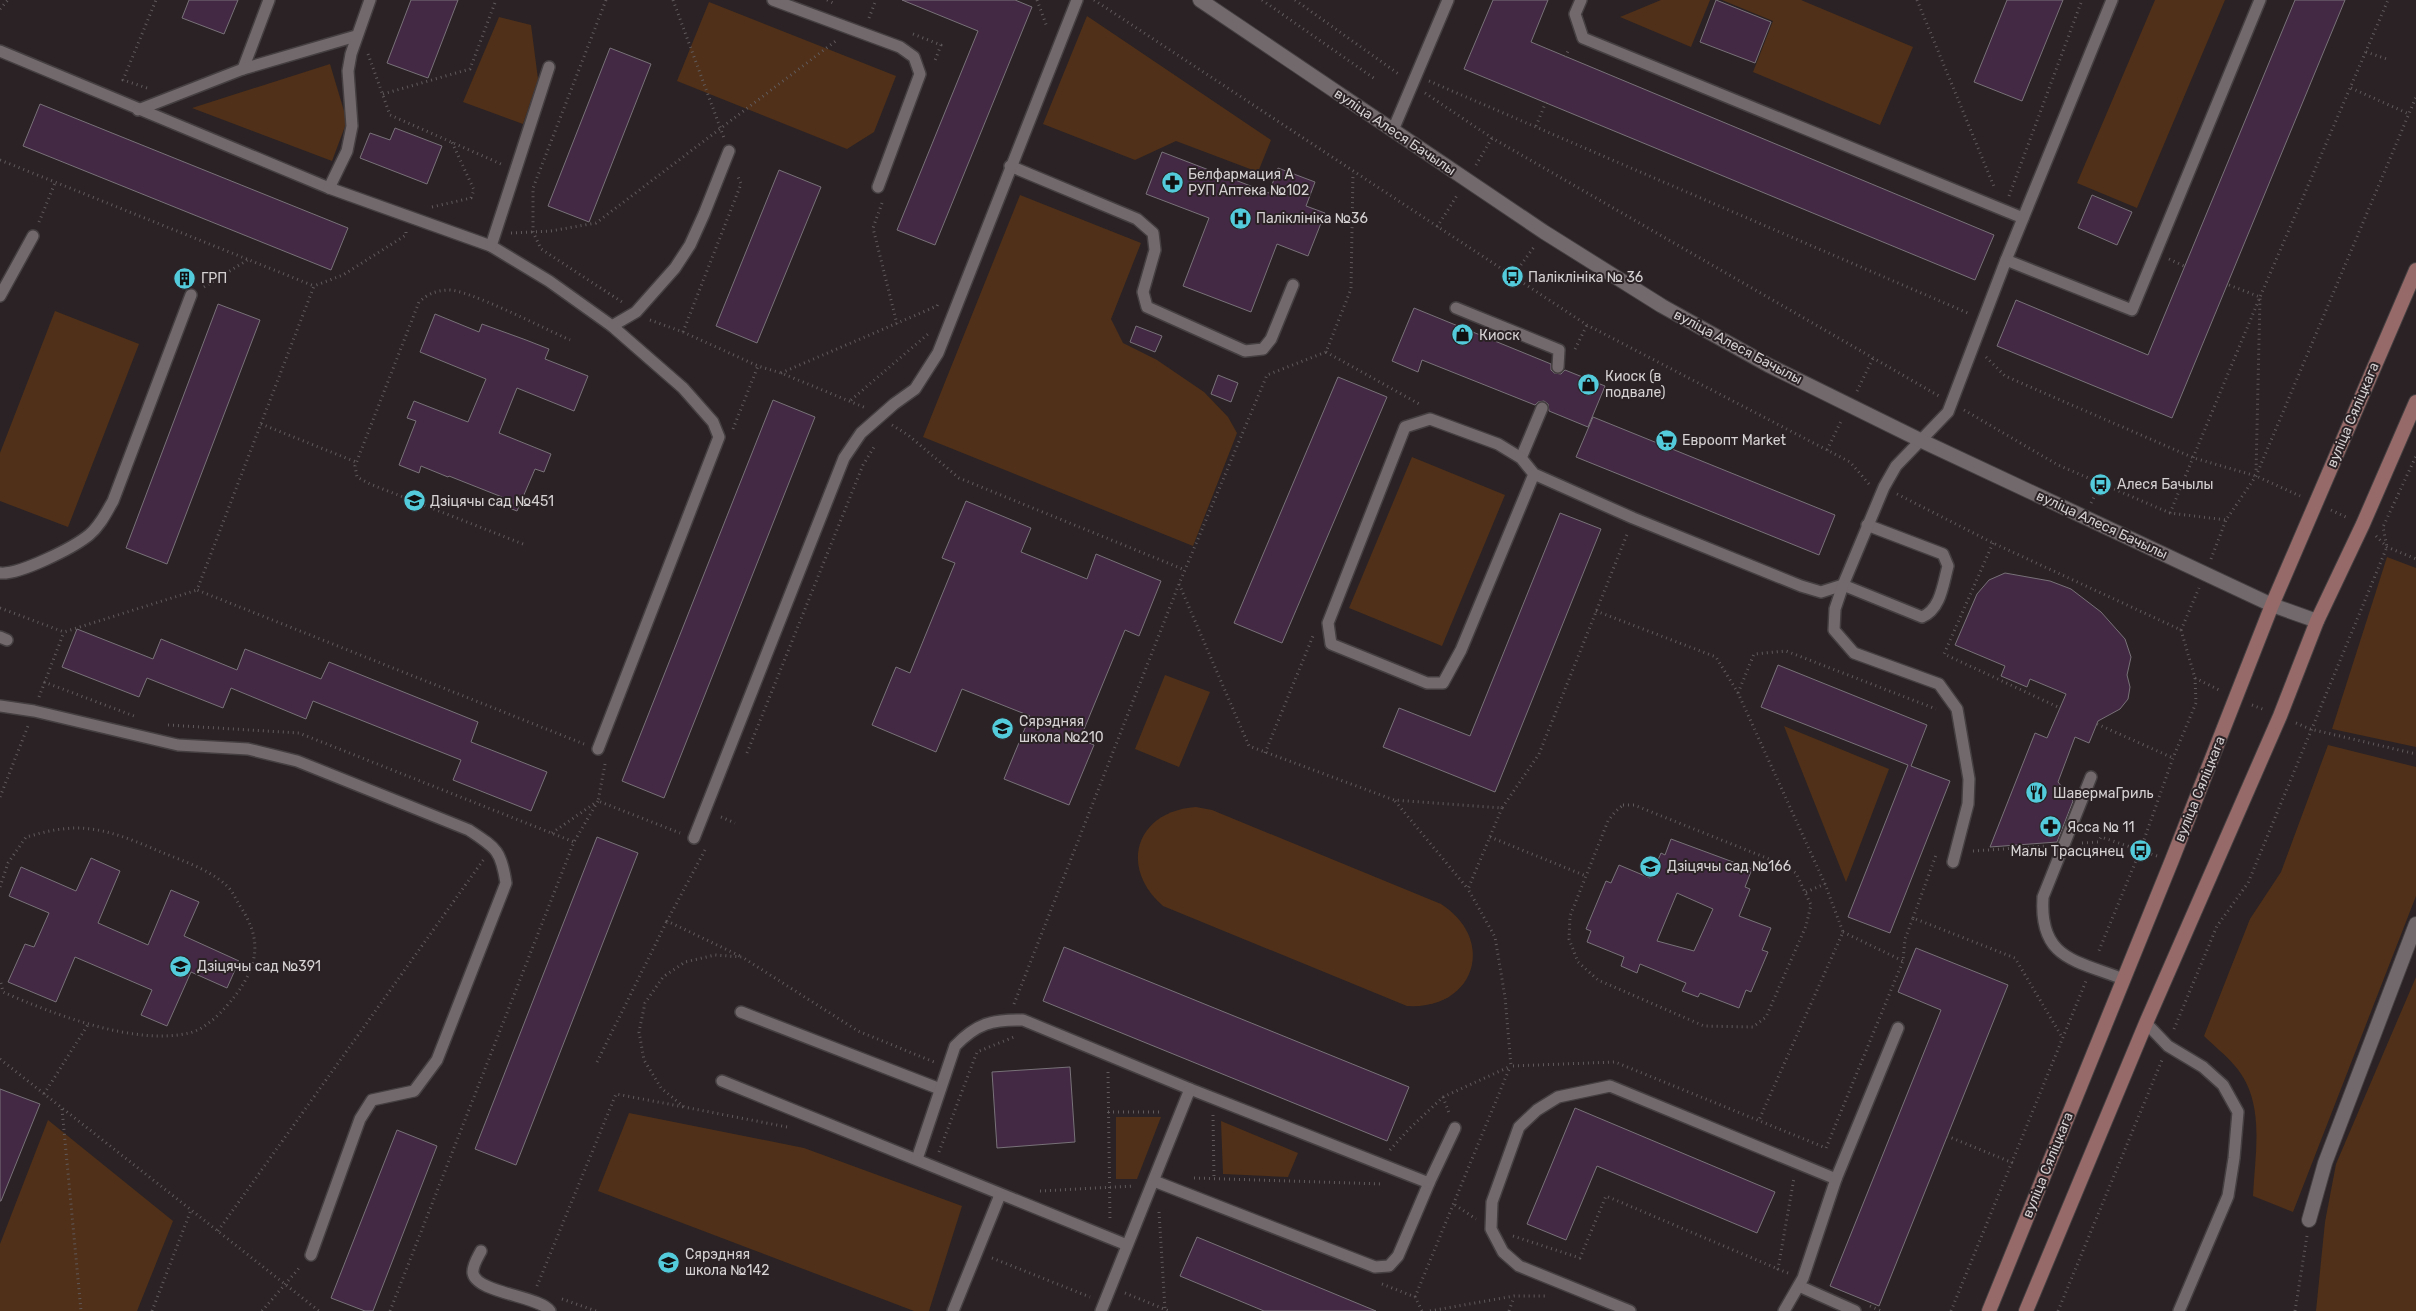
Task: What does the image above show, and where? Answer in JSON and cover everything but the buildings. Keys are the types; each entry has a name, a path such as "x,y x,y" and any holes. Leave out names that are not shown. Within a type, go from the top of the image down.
{"main road":[{"name":"вуліца Сяліцкага","path":"1989,1311 2272,605 2416,270"},
{"path":"2026,1311 2146,1023 2280,716 2317,621 2363,524 2416,402"}],"street":[{"name":"вуліца Алеся Бачылы","path":"1200,0 1544,232 1670,310 1768,365 1922,441 2272,605 2317,621"},
{"path":"2309,1220 2325,1163 2416,924"}],"lane":[{"path":"243,69 269,0"},
{"path":"329,188 347,151 352,126 348,70 356,36 370,0"},
{"path":"773,0 900,47 914,57 920,74 878,187"},
{"path":"1392,130 1448,0"},
{"path":"1581,0 1575,14 1583,38 2023,218"},
{"path":"1954,857 1968,804 1969,779 1957,709 1939,684 1854,653 1834,630 1835,609 1843,585 1884,487 1896,466 1948,412 1974,349 2006,260 2112,0"},
{"path":"2006,260 2132,310 2260,0"},
{"path":"694,838 844,458 861,433 880,415 915,389 938,354 1074,1"},
{"path":"138,110 243,69 356,36"},
{"path":"0,51 88,86 138,110 329,188 490,246 549,281 612,326 683,388 713,422 719,437 598,749"},
{"path":"490,246 549,67"},
{"path":"612,326 636,312 675,268 690,245 729,151"},
{"path":"1010,166 1137,219 1153,233 1155,250 1143,292 1147,307 1245,351 1263,349 1270,340 1293,285"},
{"path":"0,296 33,236"},
{"path":"0,573 9,574 29,568 88,536 102,521 113,501 191,295"},
{"path":"1456,308 1559,350 1558,367"},
{"path":"1521,458 1542,408"},
{"path":"1534,474 1461,650 1443,683 1427,683 1331,644 1328,623 1405,427 1430,419 1498,444 1521,458 1534,474 1633,518 1801,586 1821,592 1843,585 1922,618 1931,614 1936,606 1948,566 1943,554 1868,525"},
{"path":"0,706 34,711 178,745 248,748 297,761 469,830 493,846 503,860 506,883 437,1060 414,1091 372,1100 360,1119 311,1255"},
{"path":"2091,777 2043,897 2042,917 2046,934 2053,947 2067,957 2123,979"},
{"path":"741,1012 940,1089"},
{"path":"917,1159 955,1046 968,1032 983,1024 1006,1019 1023,1020 1190,1089 1429,1183"},
{"path":"2146,1023 2168,1046 2203,1067 2223,1084 2238,1112 2228,1196 2179,1311"},
{"path":"1784,1311 1799,1286 1836,1179 1898,1028"},
{"path":"722,1081 1127,1245"},
{"path":"1630,1311 1519,1266 1503,1252 1491,1229 1492,1202 1519,1128 1537,1110 1558,1097 1610,1086 1836,1179"},
{"path":"1101,1311 1190,1089"},
{"path":"1154,1181 1375,1267 1389,1266 1398,1256 1455,1128"},
{"path":"953,1311 1000,1195"},
{"path":"481,1251 472,1270 475,1278 482,1284 531,1301 550,1311"},
{"path":"1799,1286 1855,1311"}],"path":[{"path":"0,9 8,0"},
{"path":"155,85 146,88 123,80 156,0"},
{"path":"383,94 470,68 496,0"},
{"path":"606,0 533,188 533,232 541,249 650,320 683,332 758,366 851,400 880,415 959,478 1185,570"},
{"path":"496,230 507,233 533,232 596,223 852,29 870,18 876,0"},
{"path":"1037,0 1047,27"},
{"path":"1262,0 1375,79"},
{"path":"1295,0 1412,84 1492,138 1952,402 2058,465 2170,513 2226,520 2256,476 2416,97"},
{"path":"1917,0 2004,211"},
{"path":"2004,211 2082,0"},
{"path":"2170,513 2260,297 2388,0"},
{"path":"1043,36 1050,18"},
{"path":"1565,57 1569,49"},
{"path":"368,52 390,115 450,140 516,171"},
{"path":"2366,52 2387,60"},
{"path":"1429,80 1976,317"},
{"path":"2351,88 2409,114"},
{"path":"1536,126 1546,102"},
{"path":"402,215 471,198 474,190 450,140"},
{"path":"0,160 314,286 344,275 406,235"},
{"path":"1005,1008 1014,1004 1179,584 1267,375 1326,352 1351,289 1353,172"},
{"path":"33,236 55,183"},
{"path":"1512,276 1544,232"},
{"path":"2166,258 2186,267"},
{"path":"191,295 248,259"},
{"path":"2229,285 2260,297"},
{"path":"197,590 314,286"},
{"path":"524,544 370,484 357,477 356,462 419,302 430,293 449,289 476,298 570,340"},
{"path":"935,313 941,296"},
{"path":"2256,476 2260,297"},
{"path":"781,373 937,306"},
{"path":"851,400 927,334 930,327"},
{"path":"1974,349 1981,353 2005,376 2194,458 2256,476 2363,524 2387,547 2416,559"},
{"path":"1326,352 1408,400 1426,407"},
{"path":"732,431 758,366"},
{"path":"261,424 356,462"},
{"path":"746,756 863,465 878,440"},
{"path":"2058,1311 2217,926 2248,883 2310,729 2387,547 2383,527 2416,456"},
{"path":"1468,889 1502,808 1539,754 1633,518"},
{"path":"1993,544 1944,654 2060,708"},
{"path":"1179,584 1249,746 1394,800 1502,808"},
{"path":"0,608 64,632 197,590 598,749 606,757 598,801 574,842 390,1311"},
{"path":"1596,611 1716,657 1738,693 1825,884 1842,932 1759,1120"},
{"path":"1738,693 1754,654 1786,650 1938,709 1940,718"},
{"path":"2097,724 2173,758"},
{"path":"2310,729 2416,754"},
{"path":"1394,800 1468,889 1495,937 1506,997 1511,1066 1455,1205 1415,1297"},
{"path":"597,1062 667,921 709,844 598,801"},
{"path":"552,833 598,801"},
{"path":"1623,805 1634,805 1779,863 1796,873 1806,892 1811,905 1806,926 1766,1017 1753,1026 1704,1026 1598,980 1578,962 1568,939 1570,916 1608,821 1614,812 1623,805"},
{"path":"717,826 724,809"},
{"path":"721,818 735,823"},
{"path":"0,887 8,864 26,837 62,829 88,828 131,839 199,868 228,887 250,921 256,948 247,980 222,1014 191,1033 144,1036 89,1023 44,1010 4,992 0,979"},
{"path":"1490,837 1586,876"},
{"path":"1954,857 2098,842 2101,837 2140,851"},
{"path":"218,1231 493,846"},
{"path":"1385,1156 1408,1130 1443,1097 1511,1066 1615,1062 1826,1148 1903,961 1905,939 1939,848"},
{"path":"1806,892 1825,884"},
{"path":"1913,918 2015,958 2063,1037"},
{"path":"667,921 742,957 858,1031 941,1065"},
{"path":"1842,932 1903,961"},
{"path":"684,1107 660,1088 644,1060 639,1032 645,1003 663,978 685,962 715,954 742,957"},
{"path":"1014,1004 1023,1008"},
{"path":"44,1094 89,1023"},
{"path":"947,1157 938,1154 978,1052 1023,1034"},
{"path":"0,1059 319,1311"},
{"path":"1110,1220 1108,1069 1116,1072"},
{"path":"543,1290 536,1288 616,1094 788,1127"},
{"path":"62,1108 81,1311"},
{"path":"1108,1112 1168,1112"},
{"path":"1214,1178 1213,1112 1222,1115"},
{"path":"1947,1136 2013,1163"},
{"path":"1187,1178 1391,1184 1373,1177"},
{"path":"1043,1195 1034,1192 1138,1185 1135,1193"},
{"path":"1455,1205 1491,1229 1580,1258 1606,1196 1778,1269"},
{"path":"1125,1292 1167,1310 1159,1206 1153,1221"},
{"path":"152,1311 191,1210"},
{"path":"1102,1217 1116,1223"},
{"path":"2296,1311 2309,1220"},
{"path":"995,1249 992,1258 1092,1298"},
{"path":"262,1311 311,1255"},
{"path":"1378,1282 1415,1297 1422,1311"},
{"path":"1121,1302 1128,1284"},
{"path":"556,1296 596,1311"},
{"path":"1509,1311 1514,1296"},
{"path":"1430,1311 1514,1296 1553,1296"}],"shaded area":[{"path":"1661,0 1710,0 1691,47 1620,17"},
{"path":"1722,0 1801,0 1913,47 1880,125 1753,72 1773,21"},
{"path":"2155,0 2225,0 2137,208 2077,183"},
{"path":"709,2 896,76 874,132 847,149 677,81"},
{"path":"1087,16 1271,140 1258,172 1176,141 1135,160 1043,124"},
{"path":"499,17 531,25 538,79 523,124 463,102"},
{"path":"330,64 347,121 332,161 192,108"},
{"path":"1020,195 1141,243 1111,319 1123,343 1157,360 1204,392 1228,417 1237,433 1193,546 923,437"},
{"path":"55,311 139,344 68,527 0,501 0,453"},
{"path":"1412,457 1505,495 1442,646 1349,608"},
{"path":"2387,557 2416,568 2416,747 2332,729"},
{"path":"1165,675 1210,692 1179,767 1135,749"},
{"path":"1784,726 1889,769 1846,882"},
{"path":"2328,745 2416,767 2416,896 2293,1212 2253,1196 2256,1128 2255,1111 2251,1095 2245,1080 2235,1066 2204,1036 2250,919 2281,872"},
{"path":"1196,807 1212,810 1441,904 1458,919 1469,936 1473,953 1470,970 1462,985 1449,997 1430,1004 1407,1006 1163,906 1149,891 1141,875 1138,859 1140,843 1147,830 1159,819 1176,811"},
{"path":"2416,977 2416,1311 2316,1311 2325,1222 2336,1164"},
{"path":"629,1113 804,1148 962,1206 929,1311 914,1311 598,1191"},
{"path":"1116,1117 1161,1117 1137,1179 1116,1179"},
{"path":"48,1120 173,1221 137,1311 0,1311 0,1244"},
{"path":"1221,1121 1298,1153 1288,1177 1223,1174"}],"place":[{"name":"Белфармация А РУП Аптека №102","path":"1172,182"},
{"name":"Паліклініка №36","path":"1240,218"},
{"name":"Паліклініка № 36","path":"1512,277"},
{"name":"ГРП","path":"185,278"},
{"name":"Киоск","path":"1463,335"},
{"name":"Киоск (в подвале)","path":"1589,384"},
{"name":"Евроопт Market","path":"1666,440"},
{"name":"Алеся Бачылы","path":"2101,484"},
{"name":"Дзіцячы сад №451","path":"414,501"},
{"name":"Сярэдняя школа №210","path":"1003,729"},
{"name":"ШавермаГриль","path":"2037,793"},
{"name":"Ясса № 11","path":"2051,827"},
{"name":"Малы Трасцянец","path":"2140,851"},
{"name":"Дзіцячы сад №166","path":"1651,866"},
{"name":"Дзіцячы сад №391","path":"181,966"},
{"name":"Сярэдняя школа №142","path":"669,1262"}]}
